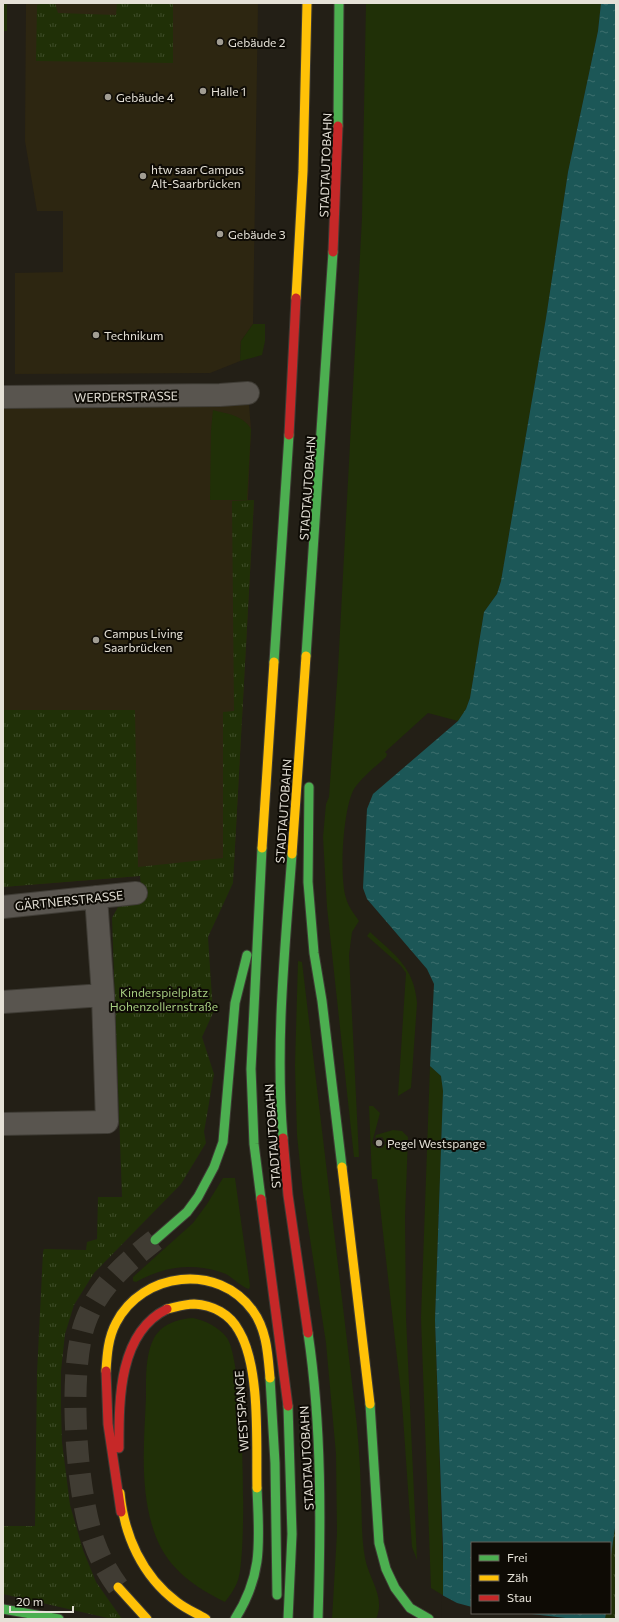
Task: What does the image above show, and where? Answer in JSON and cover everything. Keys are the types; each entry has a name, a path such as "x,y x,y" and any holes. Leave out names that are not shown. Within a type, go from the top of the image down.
{"main road":[{"name":"STADTAUTOBAHN","path":"288,1619 292,1534 288,1399 253,1129 251,1069 257,927 298,275 305,121 307,3"},
{"name":"STADTAUTOBAHN","path":"318,1619 321,1532 319,1455 315,1395 288,1195 279,1065 282,990 304,691 332,268 337,161 339,3"},
{"path":"304,691 308,766"},
{"path":"309,781 308,890 314,953 323,1009 370,1403 379,1543 386,1569 395,1588 410,1608 429,1619"},
{"path":"155,1240 187,1212 198,1197 214,1167 223,1142 229,1088 235,1003 242,966 257,927"},
{"path":"121,1512 108,1419 106,1369 112,1334 122,1313 134,1299 163,1282 180,1279 198,1279 218,1284 232,1290 258,1318 266,1347 272,1400 276,1482 276,1579 279,1612"},
{"name":"WESTSPANGE","path":"206,1619 175,1601 147,1570 129,1542 121,1512 118,1421 125,1369 131,1347 149,1321 165,1309 180,1304 206,1305 221,1311 233,1322 242,1334 249,1357 253,1386 259,1534 256,1572 248,1596 235,1619"},
{"path":"118,1587 146,1619"},
{"path":"3,1609 59,1619"}],"street":[{"name":"WERDERSTRASSE","path":"3,397 220,395 248,393"},
{"name":"GÄRTNERSTRASSE","path":"3,907 136,893"},
{"path":"3,1124 107,1122 103,995 96,897"},
{"path":"3,1002 103,995"}],"shaded area":[{"name":"htw saar Campus Alt-Saarbrücken","path":"26,3 258,3 253,324 241,341 240,361 210,373 15,374 15,273 63,272 63,211 37,211 25,141"},
{"path":"248,393 251,429 248,500 254,500 234,865 140,876 3,887 3,397"}],"green space":[{"path":"3,3 7,3 7,31 3,31"},
{"path":"44,3 55,3 58,13 116,15 117,3 173,3 173,63 36,61 37,5"},
{"path":"366,3 601,3 598,31 568,172 546,318 501,581 497,594 484,612 470,698 466,709 458,721 428,713 385,752 387,754 386,757 365,776 354,789 347,811 343,843 344,888 348,904 359,921 352,932 349,955 359,1157 354,1157 327,907 323,837 326,804 329,797 338,669 362,218"},
{"path":"253,324 265,324 265,341 262,355 240,361 241,341"},
{"path":"213,410 239,418 248,424 251,429 247,500 210,500 211,430"},
{"name":"Kinderspielplatz Hohenzollernstraße","path":"254,500 233,883 208,937 213,1013 202,1037 214,1074 204,1132 206,1143 181,1184 94,1273 74,1305 65,1334 61,1371 61,1409 62,1442 70,1505 83,1550 96,1582 122,1619 112,1619 3,1594 3,1526 35,1526 37,1373 44,1249 86,1250 87,1242 97,1239 98,1197 122,1197 112,918 118,907 142,902 140,876 3,887 3,710 135,710 138,867 223,858 223,712 234,711 232,501"},
{"path":"370,932 402,963 412,980 415,991 417,1003 411,1088 398,1096 406,973 401,966 367,936"},
{"path":"298,961 302,962 355,1412 361,1480 362,1533 365,1558 376,1588 379,1603 379,1611 376,1619 332,1619 337,1533 336,1454 326,1343 303,1193 297,1135 295,1066"},
{"path":"430,1066 441,1076 443,1091 435,1320 444,1596 431,1588 421,1318"},
{"path":"369,1106 373,1106 380,1113 372,1143 377,1148 382,1148 386,1143 382,1137 375,1138 376,1135 393,1130 402,1131 408,1137 405,1217 406,1318 417,1560 412,1547 402,1402 377,1179 372,1179"},
{"path":"223,1178 235,1178 250,1286 249,1289 226,1274 214,1270 191,1267 169,1269 158,1272 136,1282 133,1281 133,1277 193,1223"},
{"path":"193,1318 212,1325 227,1338 233,1354 237,1381 242,1454 243,1528 239,1576 232,1593 225,1602 193,1584 176,1568 161,1549 151,1520 145,1486 144,1433 146,1375 151,1345 157,1333 161,1329 176,1321"},
{"path":"616,1521 616,1619 605,1619 606,1614 611,1614 611,1555"}],"water":[{"path":"601,3 616,3 616,1521 611,1555 611,1542 471,1542 471,1614 606,1614 605,1619 443,1619 443,1547 435,1320 443,1091 441,1076 430,1066 434,984 427,969 367,899 363,888 367,809 373,794 458,721 466,709 470,698 484,612 497,594 501,581 546,318 568,172 598,31"}],"pier":[{"path":"442,1595 457,1603 471,1607 471,1614 532,1614 574,1619 441,1619"}],"tunnel":[{"path":"118,1587 104,1566 96,1548 82,1493 76,1431 75,1398 77,1368 80,1341 86,1320 98,1296 124,1266 155,1240"}],"traffic: fast":[{"path":"338,126 339,3"},
{"path":"306,656 333,252"},
{"path":"274,662 289,435"},
{"path":"309,787 308,882 314,953 322,1001 342,1167"},
{"path":"261,1199 254,1144 251,1069 262,848"},
{"path":"283,1138 280,1031 292,854"},
{"path":"155,1240 187,1212 198,1197 214,1167 223,1142 235,1003 247,955"},
{"path":"308,1333 313,1368 318,1440 320,1512 318,1619"},
{"path":"270,1378 275,1463 277,1595"},
{"path":"370,1404 379,1543 386,1569 395,1588 410,1608 429,1619"},
{"path":"288,1406 292,1534 288,1619"},
{"path":"235,1619 251,1586 258,1556 259,1540 257,1488"},
{"path":"3,1609 59,1619"}],"traffic: slow":[{"path":"296,298 303,171 307,3"},
{"path":"292,854 306,656"},
{"path":"262,848 274,662"},
{"path":"342,1167 370,1404"},
{"path":"106,1371 107,1353 111,1335 116,1323 128,1306 143,1293 162,1284 181,1280 201,1280 220,1285 238,1295 258,1318 264,1335 270,1378"},
{"path":"167,1309 191,1304 208,1306 226,1315 239,1331 246,1347 251,1365 254,1386 257,1429 257,1488"},
{"path":"120,1493 122,1509 131,1539 137,1554 145,1567 165,1592 187,1609 206,1619"},
{"path":"118,1587 147,1619"}],"traffic: jam":[{"path":"333,252 338,126"},
{"path":"289,435 296,298"},
{"path":"283,1138 288,1195 308,1333"},
{"path":"261,1199 288,1406"},
{"path":"119,1448 121,1390 130,1351 139,1334 151,1320 167,1309"},
{"path":"106,1371 108,1424 121,1512"}],"place":[{"name":"Gebäude 2","path":"220,42"},
{"name":"Halle 1","path":"203,91"},
{"name":"Gebäude 4","path":"108,97"},
{"name":"htw saar Campus Alt-Saarbrücken","path":"143,176"},
{"name":"Gebäude 3","path":"220,234"},
{"name":"Technikum","path":"96,335"},
{"name":"Campus Living Saarbrücken","path":"96,640"},
{"name":"Pegel Westspange","path":"379,1143"}]}
